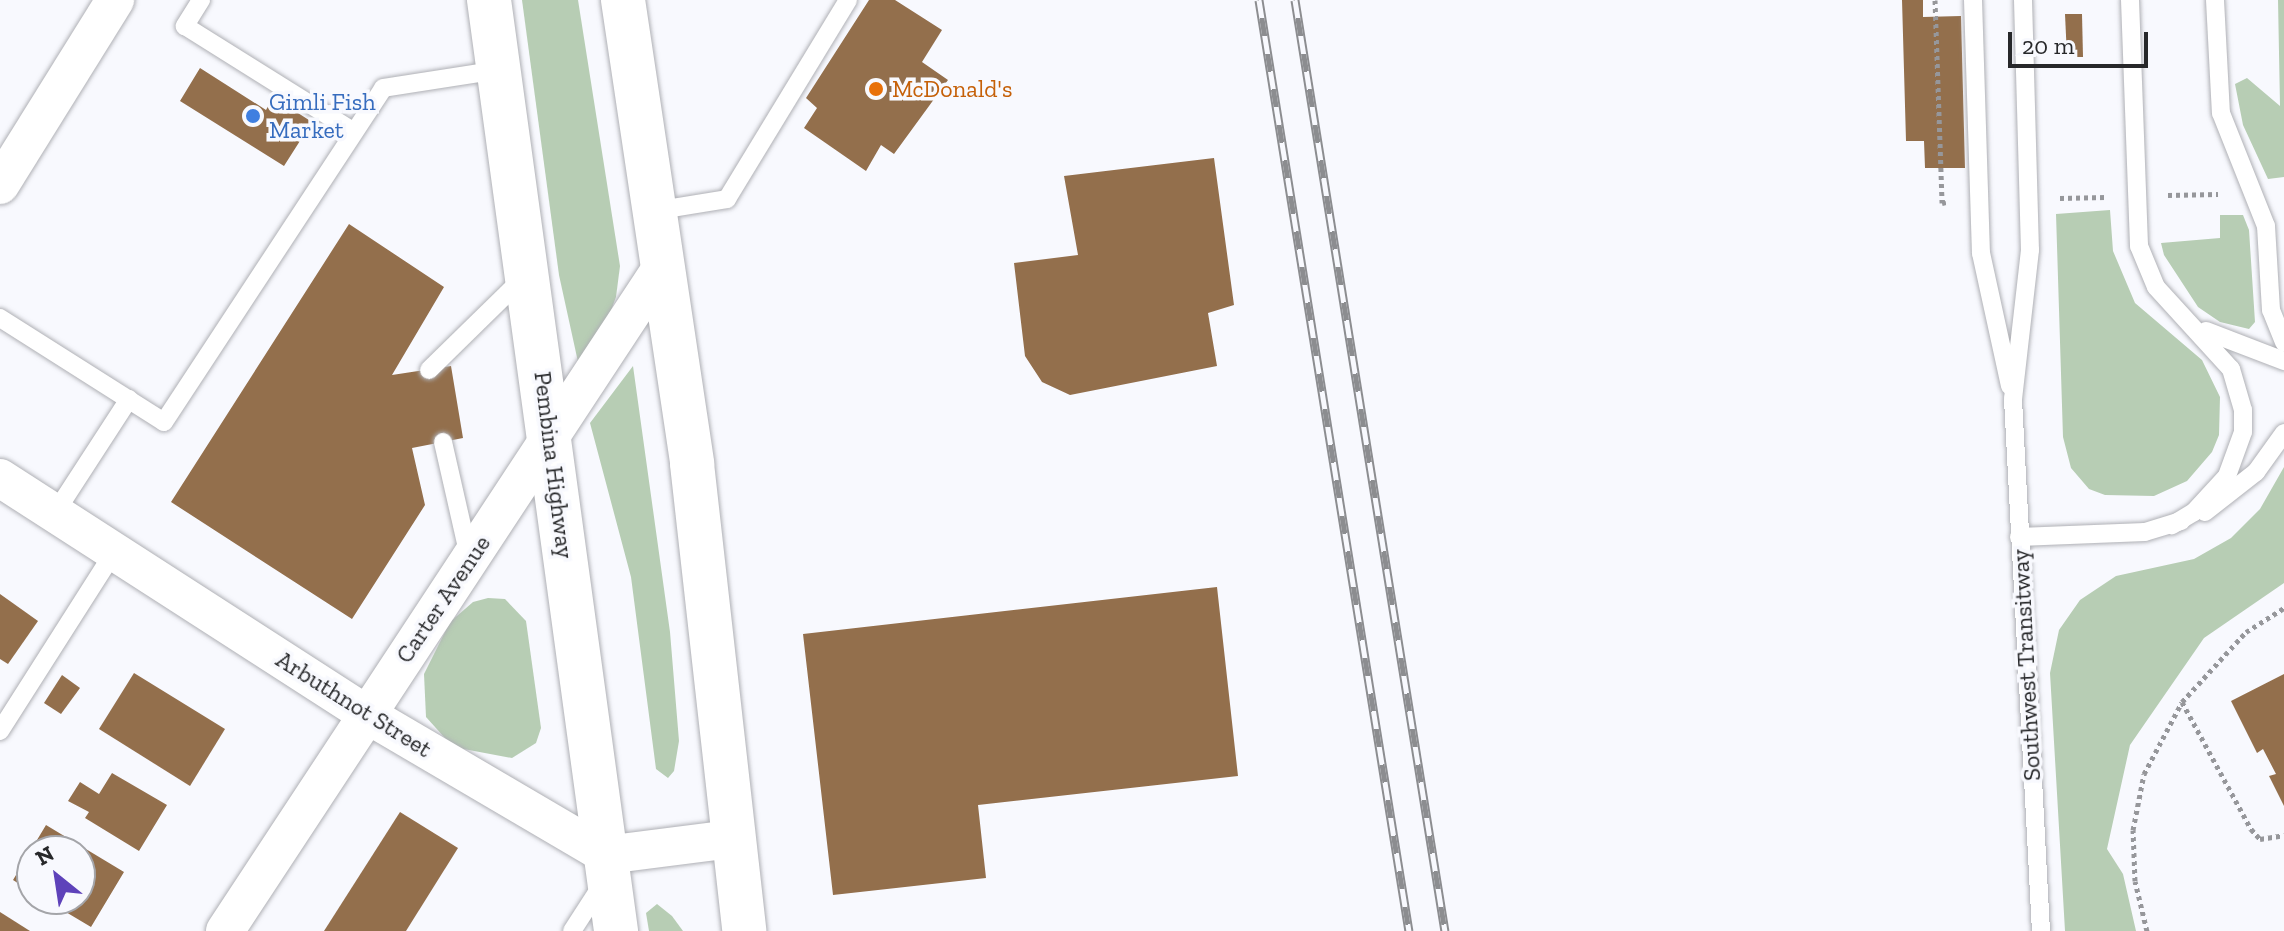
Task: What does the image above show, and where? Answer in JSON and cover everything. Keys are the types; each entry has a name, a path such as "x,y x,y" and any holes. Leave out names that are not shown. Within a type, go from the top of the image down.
{"main road":[{"name":"Pembina Highway","path":"489,0 551,436 616,931"},
{"path":"623,0 692,464 731,839 744,931"}],"street":[{"path":"0,185 115,0"},
{"name":"Carter Avenue","path":"225,931 662,267"},
{"name":"Arbuthnot Street","path":"0,478 607,865"},
{"path":"607,865 731,839"}],"lane":[{"path":"201,0 185,26 354,132"},
{"path":"654,211 727,199 848,0"},
{"name":"Southwest Transitway","path":"1973,0 1981,253 2013,399"},
{"name":"Southwest Transitway","path":"2023,0 2030,250 2013,399 2041,931"},
{"path":"2130,0 2139,246 2156,287 2231,369 2243,410 2243,432 2237,456 2220,485 2194,512 2172,525"},
{"path":"2215,0 2221,113 2266,226 2271,310 2284,342"},
{"path":"0,318 164,422 383,88 499,70"},
{"path":"429,370 528,272"},
{"path":"2189,322 2284,361"},
{"path":"55,513 129,399"},
{"path":"2019,537 2145,532 2172,525 2230,497 2256,472 2284,433"},
{"path":"443,442 469,559"},
{"path":"0,731 114,552"},
{"path":"572,931 607,865"}],"path":[{"path":"1935,0 1942,203"},
{"path":"2147,931 2135,881 2133,830 2144,774 2182,702 2246,632 2284,608"},
{"path":"2182,702 2251,829 2260,839 2284,835"}],"green space":[{"path":"522,0 578,0 620,266 616,297 603,332 578,362 559,275"},
{"path":"2278,0 2284,0 2284,177 2268,179 2243,125 2235,84 2247,78 2280,106"},
{"path":"2110,210 2113,251 2135,303 2202,360 2220,397 2219,435 2212,452 2187,481 2154,496 2105,495 2089,489 2071,468 2063,437 2056,214"},
{"path":"2220,215 2243,215 2249,230 2255,322 2249,329 2220,322 2198,307 2164,255 2161,243 2220,238"},
{"path":"633,366 670,632 679,741 674,771 668,778 656,769 631,577 590,423"},
{"path":"2284,467 2284,583 2204,638 2130,745 2107,849 2123,874 2136,931 2065,931 2050,673 2059,630 2080,600 2116,576 2194,559 2231,538 2260,509"},
{"path":"488,598 505,599 526,621 541,728 536,743 512,758 453,747 426,717 424,674 450,622 473,602"},
{"path":"657,904 672,916 683,931 649,931 646,913"}],"building":[{"name":"McDonald's","path":"869,0 895,0 942,30 922,62 948,80 894,154 881,145 866,171 804,128 817,108 806,98"},
{"path":"1902,0 1923,0 1923,17 1961,16 1965,168 1925,168 1924,141 1906,141"},
{"path":"2065,14 2082,14 2083,57 2067,57"},
{"name":"Gimli Fish Market","path":"200,68 266,110 273,97 312,122 284,166 180,101"},
{"path":"1214,158 1234,305 1208,313 1217,366 1070,395 1042,382 1025,356 1014,263 1078,255 1064,176"},
{"path":"349,224 444,287 392,375 451,366 463,438 412,448 425,505 352,619 171,502"},
{"path":"1217,587 1238,776 978,805 986,878 833,895 803,634"},
{"path":"0,594 38,621 8,664 0,659"},
{"path":"134,673 225,729 190,786 99,729"},
{"path":"2284,674 2284,806 2269,776 2276,774 2263,749 2257,753 2231,701"},
{"path":"62,675 80,688 61,714 44,703"},
{"path":"112,773 167,805 139,851 85,818 89,812 68,801 80,782 99,794"},
{"path":"400,812 458,848 406,931 324,931"},
{"path":"46,825 63,835 40,835"},
{"path":"96,855 124,872 91,927 71,915 96,915"},
{"path":"0,912 30,931 0,931"}],"railway":[{"path":"1259,0 1409,931"},
{"path":"1295,0 1445,931"}],"place":[{"name":"McDonald's","path":"876,89"},
{"name":"Gimli Fish Market","path":"253,116"}]}
